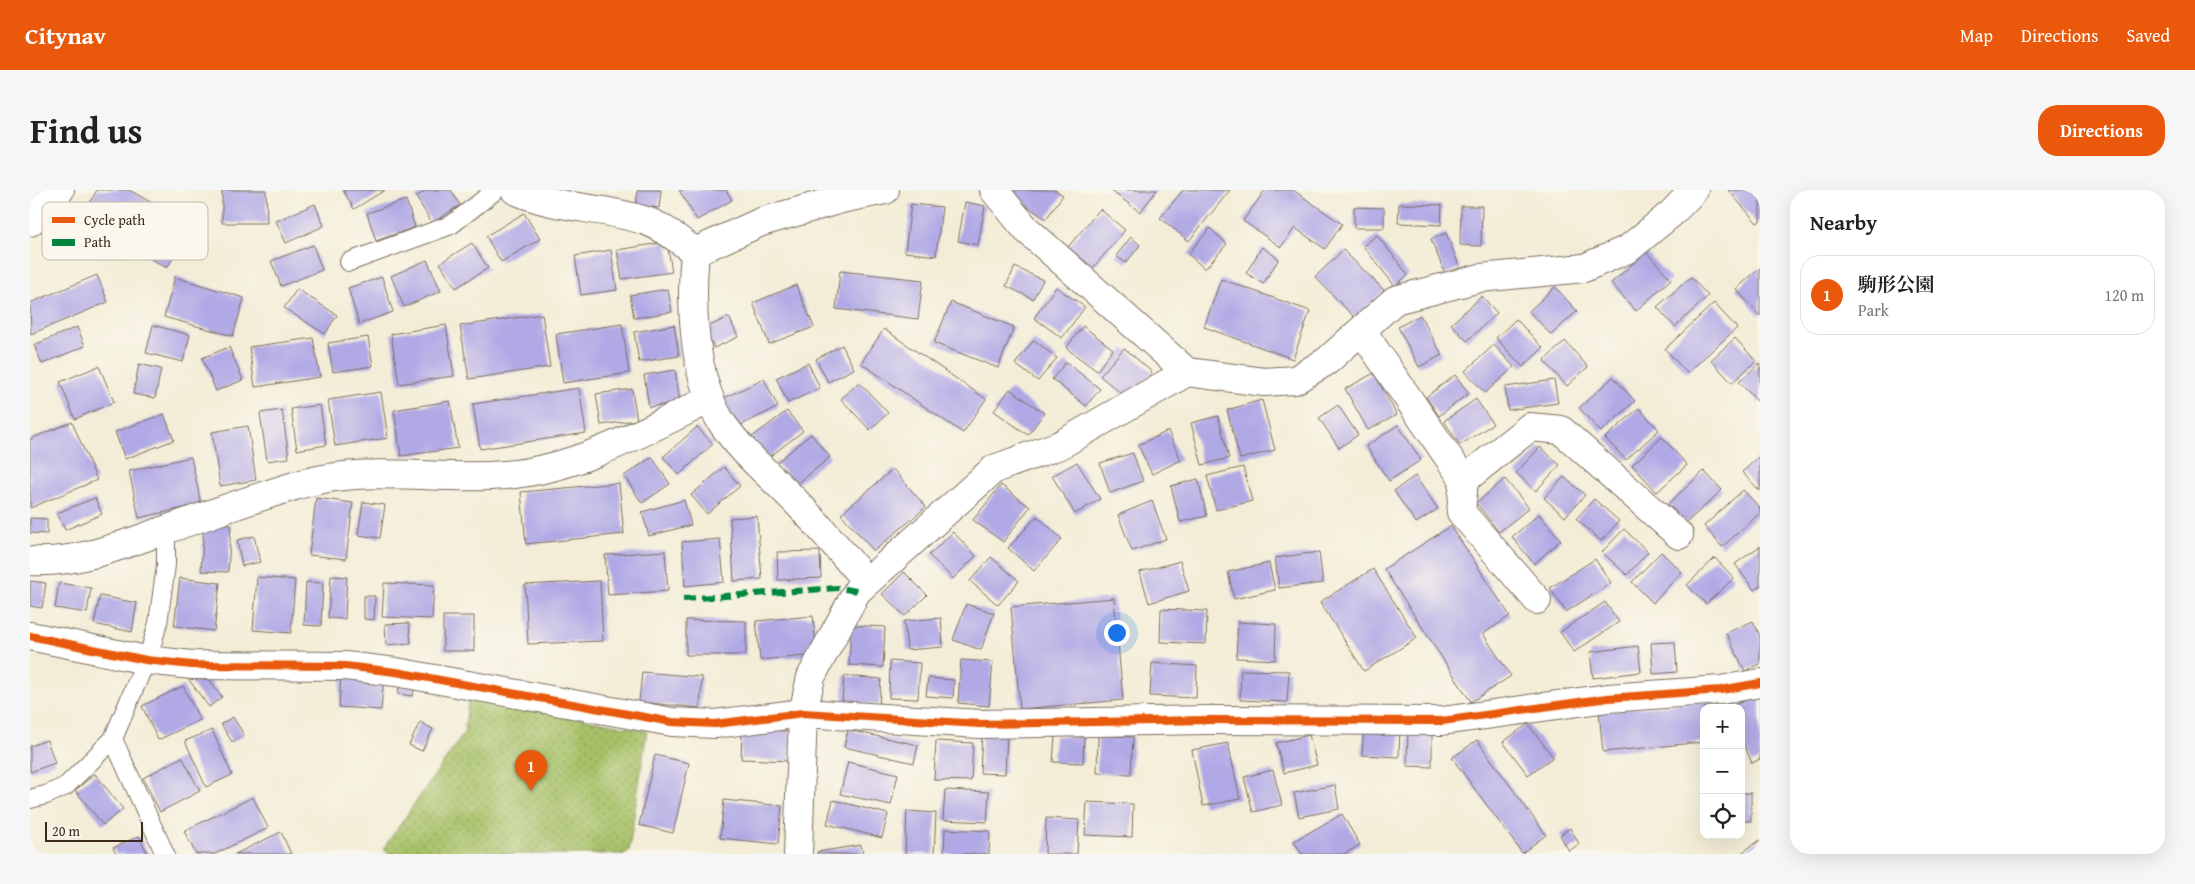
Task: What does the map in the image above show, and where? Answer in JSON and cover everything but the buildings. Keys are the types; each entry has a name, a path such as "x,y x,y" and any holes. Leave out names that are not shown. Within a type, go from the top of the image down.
{"street":[{"path":"49,202 60,190"},
{"path":"515,190 559,205 623,214 648,221 671,234 695,252"},
{"path":"695,252 761,222 841,199 885,190"},
{"path":"994,190 1026,229 1187,372 1264,382 1295,380 1327,361 1395,300 1480,278 1584,268 1628,249 1672,213 1694,190"},
{"path":"30,222 42,209"},
{"path":"695,252 693,292 695,333 710,399 734,441 757,466 799,505 866,581"},
{"path":"1362,331 1464,480 1461,512 1537,600"},
{"path":"798,854 804,713 810,677 857,591 994,469 1060,445 1187,372"},
{"path":"30,561 47,562 75,558 124,545 306,483 346,476 498,475 551,468 621,442 710,399"},
{"path":"1464,480 1530,426 1561,430 1679,535"},
{"path":"30,636 146,660 210,666 345,666 396,672 672,722 715,724 804,713 980,724 1208,720 1442,721 1608,698 1721,690 1760,683"}],"lane":[{"path":"349,262 451,225 496,190"},
{"path":"30,799 46,795 66,786 113,739 146,660 158,623 166,565 166,530"},
{"path":"113,739 165,854"}],"green space":[{"path":"469,696 647,731 629,850 626,854 390,854 383,849 464,733"}],"marked path":[{"path":"683,599 838,588 857,591"}],"cycle path":[{"path":"30,636 146,660 192,665 345,666 396,672 672,722 715,724 803,713 980,724 1208,720 1442,721 1608,698 1721,690 1760,683"}],"place":[{"name":"駒形公園","path":"531,791"}]}
